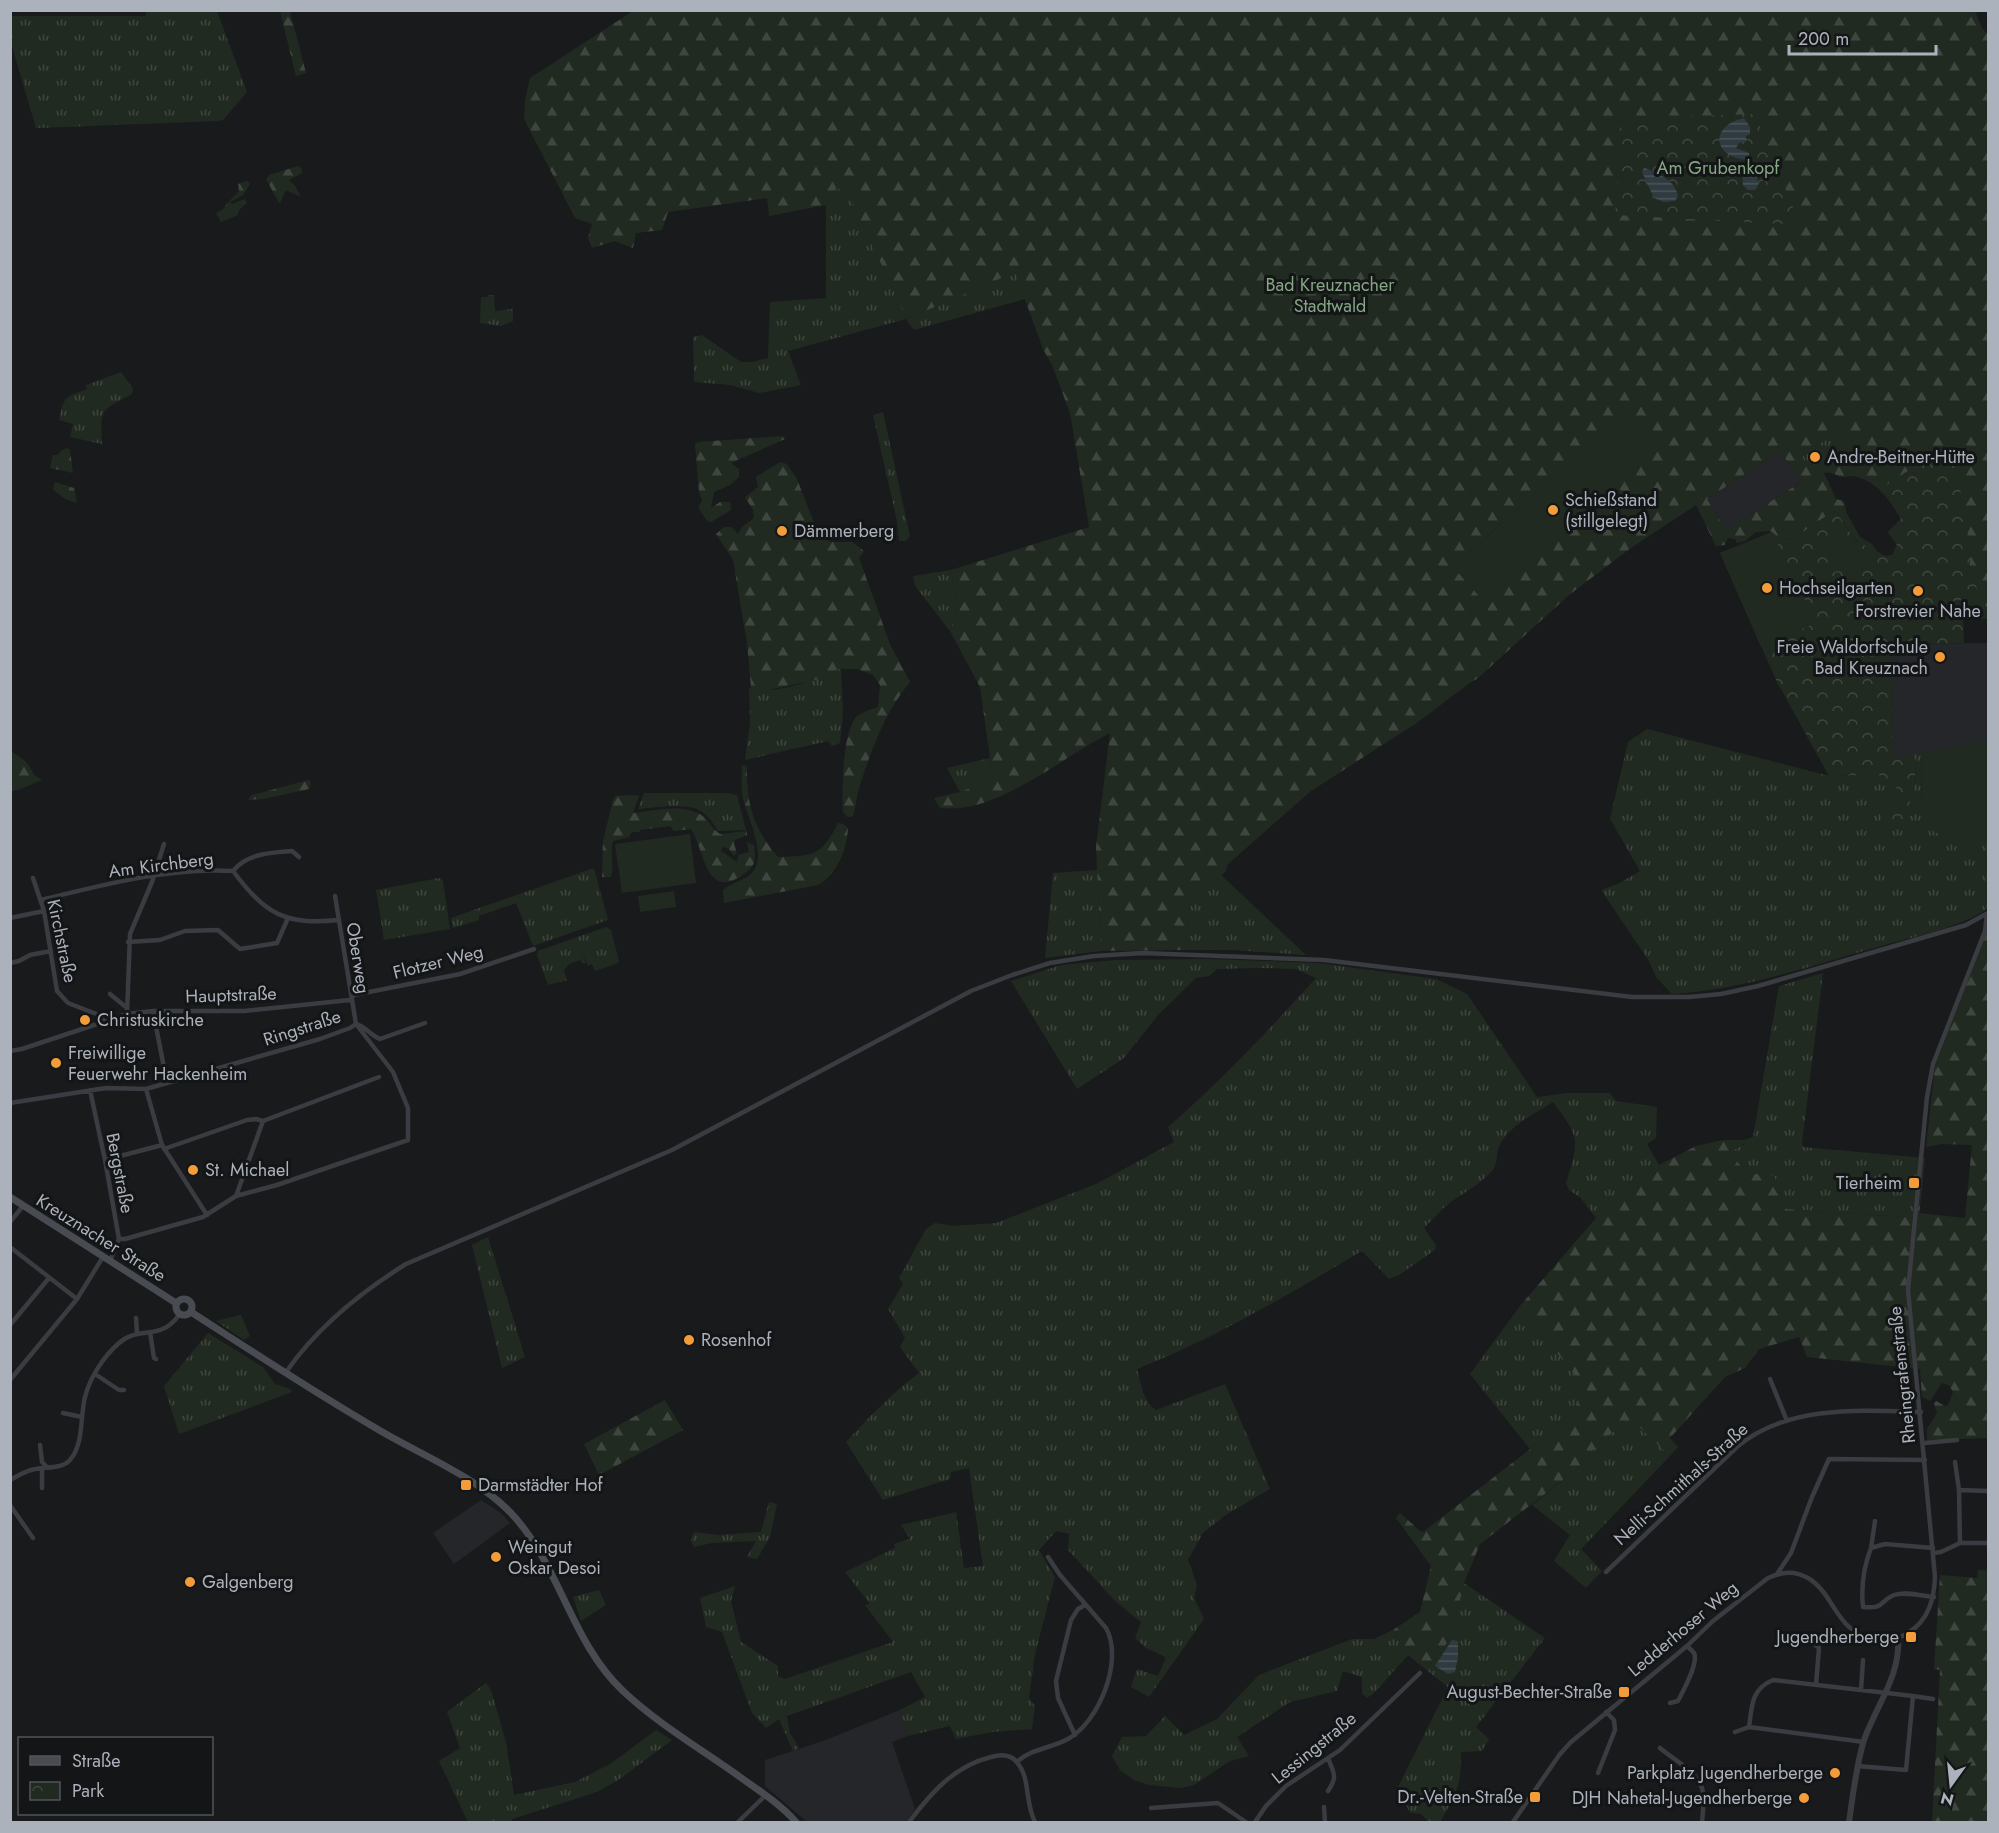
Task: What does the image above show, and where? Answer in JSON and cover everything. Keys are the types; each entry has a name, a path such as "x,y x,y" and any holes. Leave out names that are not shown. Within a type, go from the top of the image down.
{"main road":[{"name":"Kreuznacher Straße","path":"10,1197 176,1303"},
{"path":"181,1299 189,1301 192,1306 191,1312 186,1316 179,1315 175,1308 176,1303 181,1299"},
{"path":"191,1312 385,1434 469,1480 499,1502 518,1521 534,1543 551,1571 585,1643 614,1681 640,1705 766,1795 796,1822"}],"street":[{"path":"127,1011 128,942 164,844"},
{"path":"233,871 244,861 261,854 292,851 299,857"},
{"name":"Am Kirchberg","path":"41,900 116,882 221,870 233,871 249,892 264,906 288,918 312,922 339,920"},
{"name":"Kirchstraße","path":"33,878 44,911 57,991 68,1003 99,1015 104,1021"},
{"name":"Oberweg","path":"236,1196 277,1185 408,1140 408,1108 393,1072 356,1024 350,1000 335,896"},
{"path":"10,918 44,911"},
{"path":"286,1372 302,1351 348,1306 380,1280 406,1264 672,1150 971,991 1050,963 1094,956 1142,953 1313,959 1632,997 1689,997 1721,994 1758,986 1956,928 1988,914"},
{"name":"Rheingrafenstraße","path":"1898,1638 1923,1620 1934,1597 1935,1577 1924,1443 1908,1290 1927,1097 1933,1064 1985,930 1988,914"},
{"path":"128,942 160,940 185,931 218,930 240,948 277,943 288,918"},
{"name":"Flotzer Weg","path":"350,1000 354,996 460,974 534,949"},
{"path":"10,963 30,955 51,951"},
{"path":"110,994 127,1011"},
{"name":"Hauptstraße","path":"10,1051 104,1021 127,1011 244,1011 350,1000"},
{"path":"153,1011 167,1083"},
{"path":"356,1024 380,1038 425,1023"},
{"name":"Ringstraße","path":"10,1103 106,1088 146,1089 320,1039 356,1024"},
{"path":"105,1160 163,1147 247,1120 263,1121 379,1077"},
{"path":"146,1089 163,1147 207,1215"},
{"name":"Bergstraße","path":"10,1380 77,1299 119,1239 90,1090"},
{"path":"119,1239 207,1215 236,1196 263,1121"},
{"path":"10,1222 23,1206"},
{"path":"10,1247 77,1299"},
{"path":"10,1325 49,1278"},
{"path":"10,1480 31,1470 65,1464 71,1459 78,1441 85,1396 95,1374 119,1343 130,1335 166,1328 179,1315"},
{"path":"136,1318 137,1334"},
{"path":"150,1332 156,1359"},
{"path":"95,1374 119,1390 124,1390"},
{"path":"1770,1379 1787,1421"},
{"name":"Nelli-Schmithals-Straße","path":"1606,1572 1743,1442 1760,1431 1787,1421 1846,1410 1921,1412"},
{"path":"63,1413 82,1417"},
{"path":"1924,1443 1957,1440"},
{"path":"40,1445 44,1468 42,1488"},
{"path":"1777,1574 1791,1553 1808,1506 1830,1459 1925,1460"},
{"path":"1955,1462 1959,1491 1960,1543"},
{"path":"1959,1491 1989,1491"},
{"path":"10,1505 33,1538"},
{"path":"1875,1521 1867,1559 1862,1597 1863,1607 1873,1608 1882,1605 1892,1596 1905,1594 1934,1597"},
{"path":"1871,1548 1886,1544 1941,1552 1960,1543 1989,1543"},
{"path":"1017,1762 1024,1756 1051,1747 1075,1735 1089,1721 1100,1703 1113,1656 1109,1633 1048,1557"},
{"path":"1777,1574 1790,1572 1809,1578 1850,1628 1862,1636 1876,1640 1898,1638 1896,1664 1864,1742 1857,1766 1849,1822"},
{"name":"Ledderhoser Weg","path":"1513,1822 1560,1754 1571,1742 1750,1591 1777,1574"},
{"path":"1075,1735 1058,1698 1056,1682 1071,1620 1078,1609 1086,1605"},
{"path":"1812,1642 1819,1648 1816,1685"},
{"path":"1670,1703 1678,1701 1688,1683 1695,1659 1694,1653 1687,1646"},
{"path":"1861,1690 1863,1660"},
{"name":"Lessingstraße","path":"1255,1822 1268,1804 1286,1786 1340,1750 1420,1673"},
{"path":"1749,1727 1754,1695 1766,1683 1773,1680 1933,1699"},
{"path":"1857,1766 1906,1770 1913,1696"},
{"path":"1598,1773 1615,1730 1614,1720 1606,1712"},
{"path":"1735,1732 1749,1727 1864,1742"},
{"path":"1660,1748 1685,1768 1701,1785 1703,1792 1702,1822"},
{"path":"909,1822 940,1785 964,1766 1000,1755 1010,1756 1017,1762 1024,1775 1027,1800 1035,1822"},
{"path":"1328,1758 1335,1782 1328,1791"},
{"path":"738,1822 766,1795"},
{"path":"1151,1808 1218,1803 1246,1822"},
{"path":"1323,1807 1325,1822"}],"shaded area":[{"path":"1744,118 1750,127 1750,134 1746,136 1746,142 1739,143 1736,148 1749,153 1749,157 1745,160 1725,152 1719,139 1726,126"},
{"path":"1746,166 1754,171 1757,178 1758,185 1754,190 1748,190 1743,185 1742,171"},
{"path":"1645,168 1661,175 1674,186 1678,196 1675,201 1664,202 1654,198 1642,172"},
{"path":"1780,451 1801,482 1726,530 1707,499"},
{"path":"1988,643 1988,741 1893,759 1892,644"},
{"path":"481,1500 501,1513 510,1523 454,1564 433,1533"},
{"path":"1452,1640 1458,1641 1458,1657 1455,1672 1448,1674 1435,1666"},
{"path":"900,1710 908,1736 892,1742 915,1809 906,1822 807,1822 765,1786 765,1760 823,1741"}],"green space":[{"path":"147,11 217,11 247,92 223,120 36,128 11,43 11,16 145,16"},
{"path":"280,11 290,11 306,73 296,76"},
{"name":"Bad Kreuznacher Stadtwald","path":"633,11 1975,11 1982,28 1988,35 1988,607 1981,605 1976,582 1969,569 1968,544 1894,551 1897,545 1888,532 1901,519 1881,492 1861,478 1824,473 1836,499 1844,501 1847,514 1860,537 1872,544 1885,557 1884,563 1856,540 1835,510 1793,539 1779,538 1770,531 1756,532 1745,541 1737,543 1735,539 1728,538 1725,545 1716,546 1696,505 1631,548 1569,595 1477,679 1418,722 1311,791 1228,864 1226,871 1190,906 1184,950 1101,951 1096,847 1110,733 1028,783 984,803 962,808 940,808 934,798 960,792 993,779 980,687 950,631 958,608 951,570 1089,527 1070,413 1052,365 1043,349 1015,272 907,319 847,191 836,188 826,205 769,216 767,198 668,212 662,230 636,233 633,248 614,241 592,248 588,238 592,224 575,218 524,119 530,78","holes":["1624,413 1614,484 1620,532 1595,506 1453,567","1846,431 1864,463 1851,467 1835,461 1809,465 1804,461 1802,455 1807,449","1780,451 1801,482 1726,530 1707,499"]},
{"name":"Am Grubenkopf","path":"1755,114 1800,225 1615,215 1622,119"},
{"path":"298,166 302,169 302,173 289,180 301,197 286,190 279,203 266,179 269,175"},
{"path":"247,181 250,184 243,195 230,202 232,204 245,199 247,203 236,216 221,222 216,213 225,208 239,191 238,184"},
{"path":"836,188 847,191 907,319 1015,271 1025,299 914,330 906,319 788,351 801,385 759,393 730,385 694,382 693,337 702,335 741,362 768,358 770,302 826,298 826,205"},
{"path":"488,295 494,295 495,311 513,309 513,321 501,326 480,323 481,297 488,297"},
{"path":"121,372 133,389 132,394 108,408 102,416 102,444 70,437 73,424 59,420 62,406 67,398 87,389 86,385"},
{"path":"883,412 910,536 906,541 899,541 897,521 873,415"},
{"name":"Schießstand (stillgelegt)","path":"1624,413 1654,444 1615,484 1641,514 1620,532 1595,506 1485,603 1453,567"},
{"path":"1846,431 1864,463 1851,467 1835,461 1809,465 1804,461 1802,455 1807,449"},
{"path":"782,436 785,439 731,463 739,469 739,477 730,485 714,492 711,508 720,502 730,502 731,510 711,522 707,521 698,507 702,501 699,492 695,444"},
{"path":"1946,446 1962,485 1959,498 1966,513 1970,553 1969,569 1976,582 1981,604 1988,607 1988,619 1963,618 1964,643 1892,644 1893,758 1910,755 1916,760 1915,782 1907,819 1891,825 1880,820 1892,804 1898,789 1892,784 1889,785 1879,775 1829,776 1777,682 1720,553 1772,532 1779,538 1793,539 1835,510 1856,541 1885,556 1892,555 1897,545 1888,532 1901,519 1888,497 1880,489"},
{"path":"68,448 73,473 50,468 53,455"},
{"path":"780,462 787,464 797,479 818,533 830,542 852,542 864,551 859,558 890,644 910,682 893,706 880,731 869,758 852,817 848,817 843,812 844,762 848,735 857,716 878,707 880,685 873,675 857,669 838,669 815,680 768,690 757,691 751,688 747,643 733,560 716,534 724,527 732,527 738,534 742,527 754,518 753,510 745,497 758,487 756,477"},
{"path":"55,482 74,488 77,503 67,500 53,490"},
{"name":"Hochseilgarten","path":"1772,532 1816,623 1761,647 1720,553"},
{"path":"1855,542 1859,568 1833,572 1829,545"},
{"path":"951,570 958,608 950,631 915,586 913,576"},
{"path":"841,669 843,712 840,743 832,746 828,741 745,760 750,722 749,688 770,690 782,688 806,682"},
{"path":"1647,729 1829,776 1879,775 1898,789 1884,816 1906,809 1909,804 1916,773 1916,760 1910,755 1921,753 1922,812 1946,836 1988,836 1988,908 1965,921 1937,931 1778,976 1699,992 1672,994 1656,977 1649,961 1601,890 1618,884 1640,871 1610,819 1628,742"},
{"path":"1988,741 1988,836 1946,836 1934,832 1922,812 1921,753"},
{"path":"10,751 25,761 34,775 42,780 11,791"},
{"path":"990,758 993,780 960,792 947,768"},
{"path":"742,765 747,766 750,804 757,825 778,857 808,855 827,842 838,823 848,828 846,844 840,861 825,881 818,885 724,903 723,890 751,874 758,856 755,835 742,793"},
{"path":"309,780 311,783 309,789 248,800 252,795"},
{"path":"644,793 737,795 746,830 718,831 705,814 694,808 670,806 638,809"},
{"path":"615,796 639,796 633,813 669,809 688,810 704,817 720,834 747,831 747,835 735,840 737,853 734,856 729,849 723,847 721,851 737,862 738,855 749,852 747,842 754,845 753,865 744,874 731,881 721,882 714,878 708,870 691,829 674,831 670,826 632,832 629,837 613,841 611,877 602,877 603,841 613,800"},
{"path":"690,834 696,883 622,893 615,844"},
{"path":"594,868 608,920 533,946 516,903 479,916 479,920 453,928 451,918"},
{"path":"1097,870 1101,951 1045,958 1053,873"},
{"path":"1221,875 1306,955 1234,950 1184,950 1190,906"},
{"path":"439,878 443,881 450,929 384,940 376,890"},
{"path":"674,891 676,907 640,912 638,896"},
{"path":"606,927 611,930 618,963 595,971 592,964 588,966 581,949 586,963 583,964 580,960 569,964 564,970 567,980 548,985 537,955 538,951"},
{"path":"1988,928 1988,1438 1927,1440 1927,1429 1937,1413 1934,1404 1936,1401 1945,1406 1948,1405 1953,1392 1949,1385 1942,1383 1930,1401 1922,1397 1920,1369 1807,1357 1799,1337 1759,1349 1745,1368 1725,1377 1670,1438 1678,1447 1670,1456 1632,1420 1603,1439 1576,1470 1480,1544 1464,1583 1452,1635 1437,1658 1425,1669 1408,1655 1393,1630 1420,1612 1431,1566 1396,1518 1400,1513 1423,1532 1556,1429 1588,1392 1520,1306 1596,1218 1659,1165 1696,1146 1723,1140 1744,1140 1745,1143 1729,1152 1747,1173 1774,1176 1786,1209 1918,1218 1919,1213 1965,1218 1972,1145 1942,1144 1926,1147 1935,1066"},
{"path":"1207,959 1318,963 1436,979 1467,994 1537,1097 1568,1093 1610,1093 1616,1101 1657,1107 1656,1138 1647,1144 1659,1165 1596,1218 1581,1198 1569,1190 1566,1183 1574,1156 1575,1140 1569,1125 1553,1102 1509,1132 1499,1146 1492,1171 1447,1205 1424,1228 1436,1245 1435,1250 1399,1275 1389,1279 1362,1251 1224,1329 1137,1369 1145,1397 1156,1410 1225,1384 1270,1489 1227,1514 1203,1533 1188,1560 1197,1585 1194,1598 1204,1619 1149,1697 1131,1687 1137,1669 1158,1676 1166,1657 1146,1648 1135,1638 1141,1622 1115,1601 1068,1550 1069,1534 1056,1531 1039,1550 1055,1577 1035,1654 1029,1698 1035,1706 1032,1729 992,1732 956,1739 950,1726 908,1736 900,1710 925,1697 911,1672 787,1716 790,1733 799,1748 793,1751 779,1719 766,1728 752,1713 722,1632 706,1627 700,1598 735,1586 731,1601 741,1642 778,1666 778,1676 785,1679 893,1642 865,1605 870,1604 845,1572 895,1548 894,1544 910,1539 901,1525 956,1512 964,1568 983,1566 969,1468 951,1472 950,1479 883,1500 846,1442 881,1406 919,1373 900,1347 905,1338 888,1309 903,1284 899,1278 926,1229 935,1223 954,1226 996,1223 1096,1184 1174,1142 1168,1127 1244,1055 1316,978 1296,969 1258,968 1217,969 1209,976 1196,978 1158,1015 1124,1058 1077,1089 1011,981 1061,965 1116,960"},
{"path":"1823,973 1803,1147 1925,1158 1919,1218 1786,1209 1774,1176 1747,1173 1729,1152 1745,1144 1744,1140 1753,1137 1779,986"},
{"path":"488,1237 525,1357 502,1368 472,1245"},
{"path":"1520,1306 1588,1392 1556,1429 1530,1449 1470,1374"},
{"path":"241,1315 250,1336 244,1340 216,1321"},
{"path":"208,1333 263,1367 275,1384 290,1389 292,1392 179,1434 164,1386"},
{"path":"665,1400 683,1430 599,1475 584,1444"},
{"path":"1632,1419 1670,1456 1581,1549 1602,1571 1586,1588 1554,1561 1570,1535 1532,1505 1576,1470 1603,1439"},
{"path":"769,1502 777,1504 770,1537 757,1559 747,1557 756,1541 712,1543 694,1547 691,1541 694,1532 718,1535 761,1532"},
{"path":"1978,1570 1988,1571 1988,1822 1932,1822 1940,1670 1934,1669 1940,1575 1977,1578"},
{"path":"1464,1583 1545,1638 1476,1727 1489,1739 1482,1751 1461,1752 1459,1781 1454,1796 1440,1822 1429,1822 1421,1814 1410,1813 1398,1787 1448,1687 1425,1669 1437,1658 1452,1635"},
{"path":"599,1590 606,1605 581,1621 573,1597"},
{"path":"1393,1630 1408,1655 1374,1693 1367,1698 1362,1694 1362,1677 1343,1671 1337,1691 1290,1702 1237,1737 1249,1756 1230,1761 1194,1785 1181,1788 1149,1785 1134,1780 1120,1770 1112,1756 1122,1737 1146,1736 1165,1716 1184,1735 1217,1719 1259,1675 1352,1639 1374,1639"},
{"path":"486,1683 491,1690 506,1742 514,1795 575,1782 610,1764 656,1730 672,1740 617,1781 594,1793 512,1819 512,1822 468,1822 439,1761 460,1748 447,1712"}],"place":[{"name":"Andre-Beitner-Hütte","path":"1815,457"},
{"name":"Schießstand (stillgelegt)","path":"1553,510"},
{"name":"Dämmerberg","path":"782,531"},
{"name":"Hochseilgarten","path":"1767,588"},
{"name":"Forstrevier Nahe","path":"1918,591"},
{"name":"Freie Waldorfschule Bad Kreuznach","path":"1940,657"},
{"name":"Christuskirche","path":"85,1020"},
{"name":"Freiwillige Feuerwehr Hackenheim","path":"56,1063"},
{"name":"St. Michael","path":"193,1170"},
{"name":"Tierheim","path":"1914,1183"},
{"name":"Rosenhof","path":"689,1340"},
{"name":"Darmstädter Hof","path":"466,1485"},
{"name":"Weingut Oskar Desoi","path":"496,1557"},
{"name":"Galgenberg","path":"190,1582"},
{"name":"Jugendherberge","path":"1911,1637"},
{"name":"August-Bechter-Straße","path":"1624,1692"},
{"name":"Parkplatz Jugendherberge","path":"1835,1773"},
{"name":"Dr.-Velten-Straße","path":"1535,1797"},
{"name":"DJH Nahetal-Jugendherberge","path":"1804,1798"}]}
